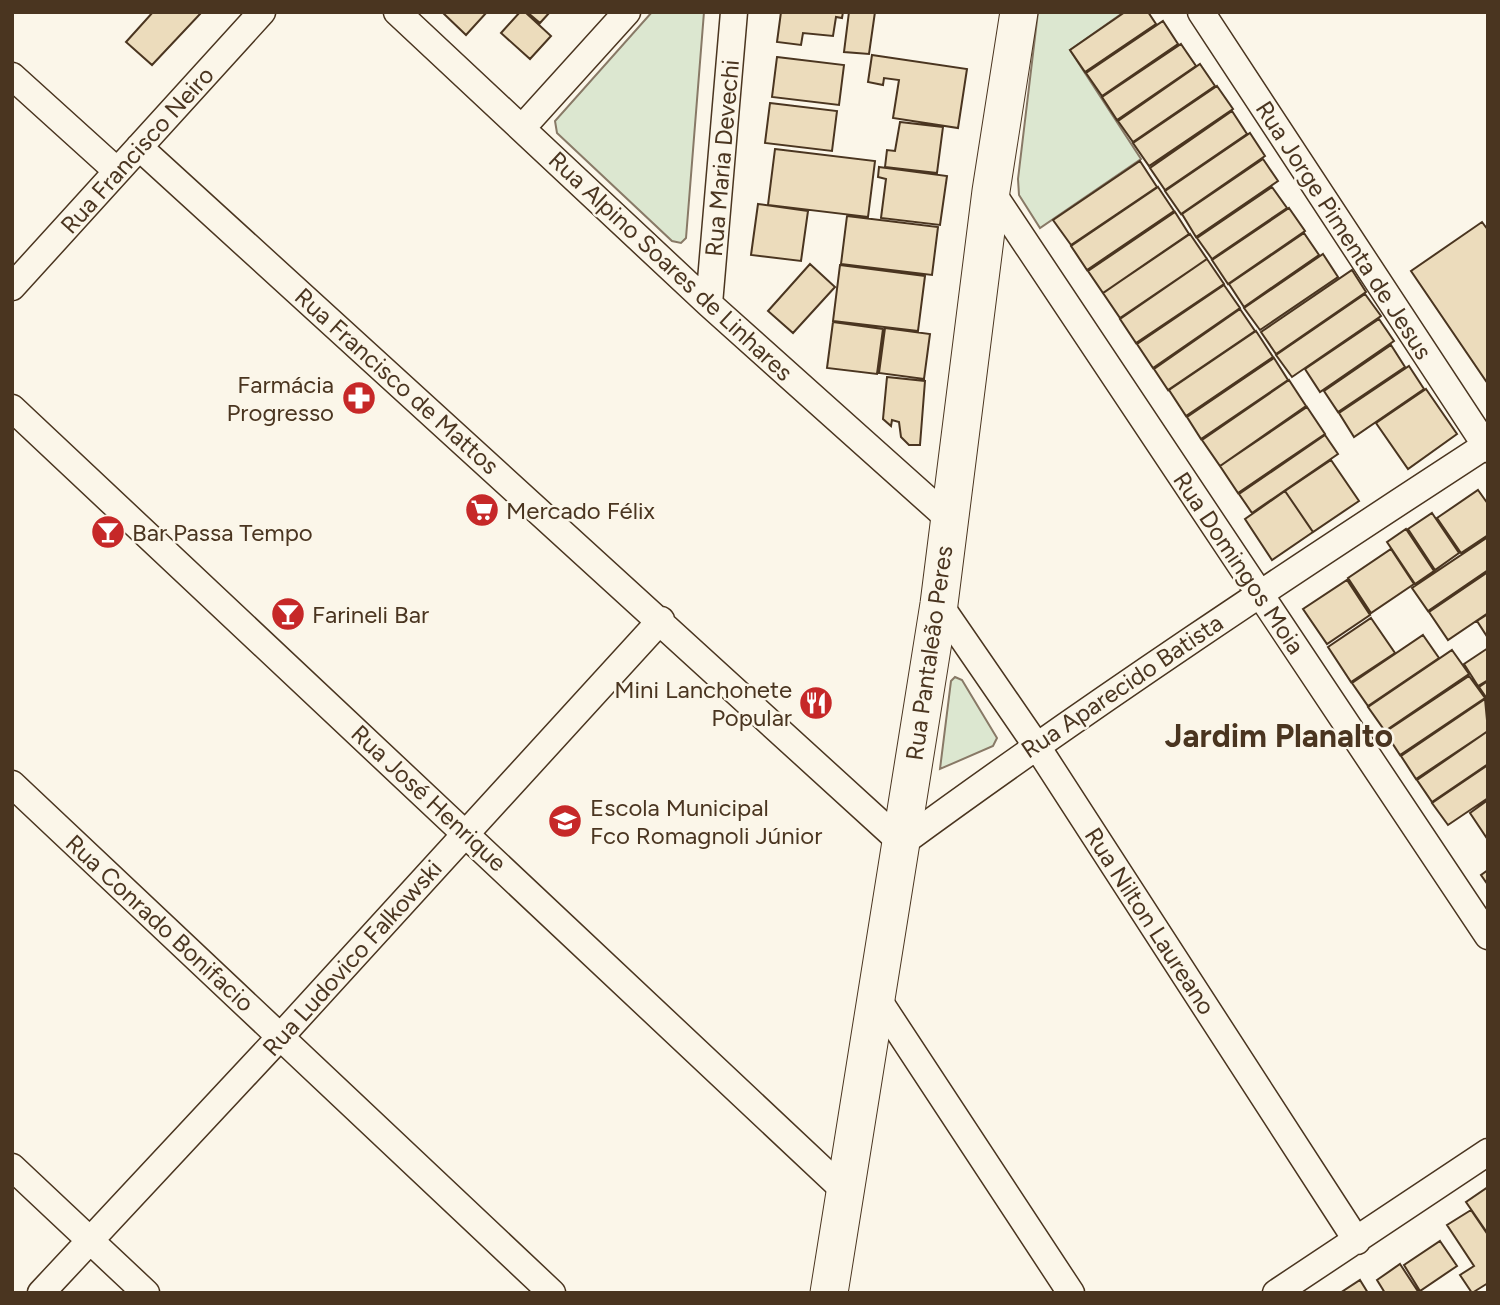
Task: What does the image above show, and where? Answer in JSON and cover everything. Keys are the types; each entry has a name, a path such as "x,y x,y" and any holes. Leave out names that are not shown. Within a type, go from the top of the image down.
{"street":[{"name":"Rua Francisco Neiro","path":"12,287 262,12"},
{"name":"Rua Alpino Soares de Linhares","path":"397,12 709,304 948,518"},
{"path":"522,128 627,12"},
{"name":"Rua Maria Devechi","path":"709,304 734,12"},
{"name":"Rua Pantaleão Peres","path":"828,1293 939,604 991,191 1018,12"},
{"name":"Rua Jorge Pimenta de Jesus","path":"1201,12 1487,446"},
{"path":"12,76 117,172"},
{"name":"Rua Francisco de Mattos","path":"139,147 902,843"},
{"name":"Rua Domingos Moia","path":"991,191 1488,936"},
{"name":"Rua José Henrique","path":"12,408 845,1191"},
{"name":"Rua Aparecido Batista","path":"902,843 1036,745 1259,593 1487,446"},
{"name":"Rua Nilton Laureano","path":"939,604 1036,745 1357,1241"},
{"name":"Rua Ludovico Falkowski","path":"40,1293 281,1036 660,620"},
{"name":"Rua Conrado Bonifacio","path":"12,784 552,1293"},
{"path":"877,998 1072,1293"},
{"path":"1276,1293 1488,1152"},
{"path":"12,1167 146,1293"}],"green space":[{"path":"652,12 704,12 686,238 681,243 672,241 557,133 555,121"},
{"path":"1038,12 1124,12 1070,50 1141,159 1040,228 1019,195 1018,179"},
{"path":"955,677 962,680 997,738 993,746 940,769 951,681"}],"building":[{"path":"153,12 201,13 152,65 126,42"},
{"path":"442,12 487,12 466,35"},
{"path":"520,12 525,12 551,36 530,59 501,33"},
{"path":"527,12 550,12 540,23"},
{"path":"781,12 843,12 842,18 836,17 833,36 803,33 801,45 777,42"},
{"path":"849,12 875,12 869,54 844,52"},
{"path":"1125,12 1148,12 1156,24 1085,72 1070,50"},
{"path":"1163,21 1178,44 1102,96 1086,73"},
{"path":"1181,44 1196,66 1117,120 1102,97"},
{"path":"872,55 967,69 958,128 893,118 899,80 884,78 883,85 868,82"},
{"path":"777,57 844,65 839,105 772,97"},
{"path":"1200,64 1215,86 1133,142 1118,121"},
{"path":"1217,86 1233,109 1149,166 1133,143"},
{"path":"770,103 837,111 832,151 765,143"},
{"path":"1232,111 1247,134 1165,190 1150,168"},
{"path":"900,122 943,127 937,173 885,167 887,150 895,151"},
{"path":"1250,133 1265,156 1181,214 1165,191"},
{"path":"775,149 875,161 868,217 768,205"},
{"path":"1263,159 1278,181 1196,237 1182,214"},
{"path":"1140,161 1157,187 1071,245 1053,220"},
{"path":"879,167 947,176 940,225 881,218 886,179 878,177"},
{"path":"1158,187 1174,211 1087,270 1071,246"},
{"path":"1272,187 1287,208 1212,259 1197,238"},
{"path":"758,204 808,211 801,261 751,255"},
{"path":"1289,208 1305,231 1228,284 1212,260"},
{"path":"1175,212 1189,234 1103,293 1088,271"},
{"path":"847,216 938,227 932,275 841,264"},
{"path":"1482,222 1488,230 1488,384 1411,271"},
{"path":"1304,233 1319,255 1244,307 1229,284"},
{"path":"1190,234 1207,259 1120,318 1103,293"},
{"path":"1323,254 1338,277 1260,330 1244,308"},
{"path":"1207,259 1224,284 1136,343 1120,319"},
{"path":"810,264 835,287 793,333 768,311"},
{"path":"840,265 925,276 918,331 833,321"},
{"path":"1352,270 1366,292 1276,354 1261,332"},
{"path":"1224,285 1240,308 1153,368 1137,344"},
{"path":"1365,294 1381,316 1292,377 1276,355"},
{"path":"1240,309 1255,331 1168,390 1154,369"},
{"path":"1379,319 1394,341 1320,392 1305,369"},
{"path":"833,322 883,329 877,374 827,368"},
{"path":"885,328 930,334 924,379 879,373"},
{"path":"1256,331 1273,357 1186,416 1169,390"},
{"path":"1391,345 1405,367 1338,412 1324,391"},
{"path":"1274,358 1288,380 1201,439 1187,417"},
{"path":"1409,366 1424,389 1354,437 1339,413"},
{"path":"887,377 925,381 920,445 909,445 901,437 899,422 892,420 891,426 883,419"},
{"path":"1289,380 1306,406 1220,466 1202,440"},
{"path":"1426,389 1457,434 1408,469 1376,423"},
{"path":"1307,407 1325,434 1238,493 1220,466"},
{"path":"1325,435 1338,454 1252,513 1239,494"},
{"path":"1331,460 1359,501 1313,532 1285,491"},
{"path":"1478,490 1488,504 1488,535 1461,553 1437,518"},
{"path":"1285,491 1313,532 1272,560 1245,519"},
{"path":"1432,513 1459,553 1435,570 1408,529"},
{"path":"1406,529 1434,571 1415,584 1387,542"},
{"path":"1488,537 1488,570 1428,611 1412,588"},
{"path":"1391,549 1414,584 1371,613 1348,578"},
{"path":"1488,572 1488,613 1448,640 1429,612"},
{"path":"1347,580 1370,615 1327,644 1303,609"},
{"path":"1488,614 1488,638 1477,621"},
{"path":"1371,618 1395,653 1351,682 1328,647"},
{"path":"1423,635 1439,658 1368,706 1352,683"},
{"path":"1488,648 1488,680 1478,686 1464,664"},
{"path":"1452,650 1469,674 1385,731 1368,707"},
{"path":"1469,676 1485,698 1400,755 1385,732"},
{"path":"1488,681 1488,700 1479,687"},
{"path":"1485,699 1488,731 1416,779 1401,756"},
{"path":"1488,731 1488,764 1432,802 1417,780"},
{"path":"1488,765 1488,798 1448,825 1432,803"},
{"path":"1488,800 1488,840 1470,813"},
{"path":"1488,870 1488,885 1481,875"},
{"path":"1488,1187 1488,1234 1466,1202"},
{"path":"1471,1210 1488,1235 1488,1283 1472,1293 1460,1275 1474,1266 1447,1225"},
{"path":"1440,1241 1457,1266 1420,1291 1404,1265"},
{"path":"1400,1264 1419,1293 1385,1293 1377,1280"},
{"path":"1360,1280 1368,1293 1340,1293"}],"place":[{"name":"Farmácia Progresso","path":"359,398"},
{"name":"Mercado Félix","path":"482,510"},
{"name":"Bar Passa Tempo","path":"108,532"},
{"name":"Farineli Bar","path":"288,614"},
{"name":"Mini Lanchonete Popular","path":"816,703"},
{"name":"Escola Municipal Fco Romagnoli Júnior","path":"565,821"}],"district":[{"name":"Jardim Planalto","path":"1279,736"}]}
